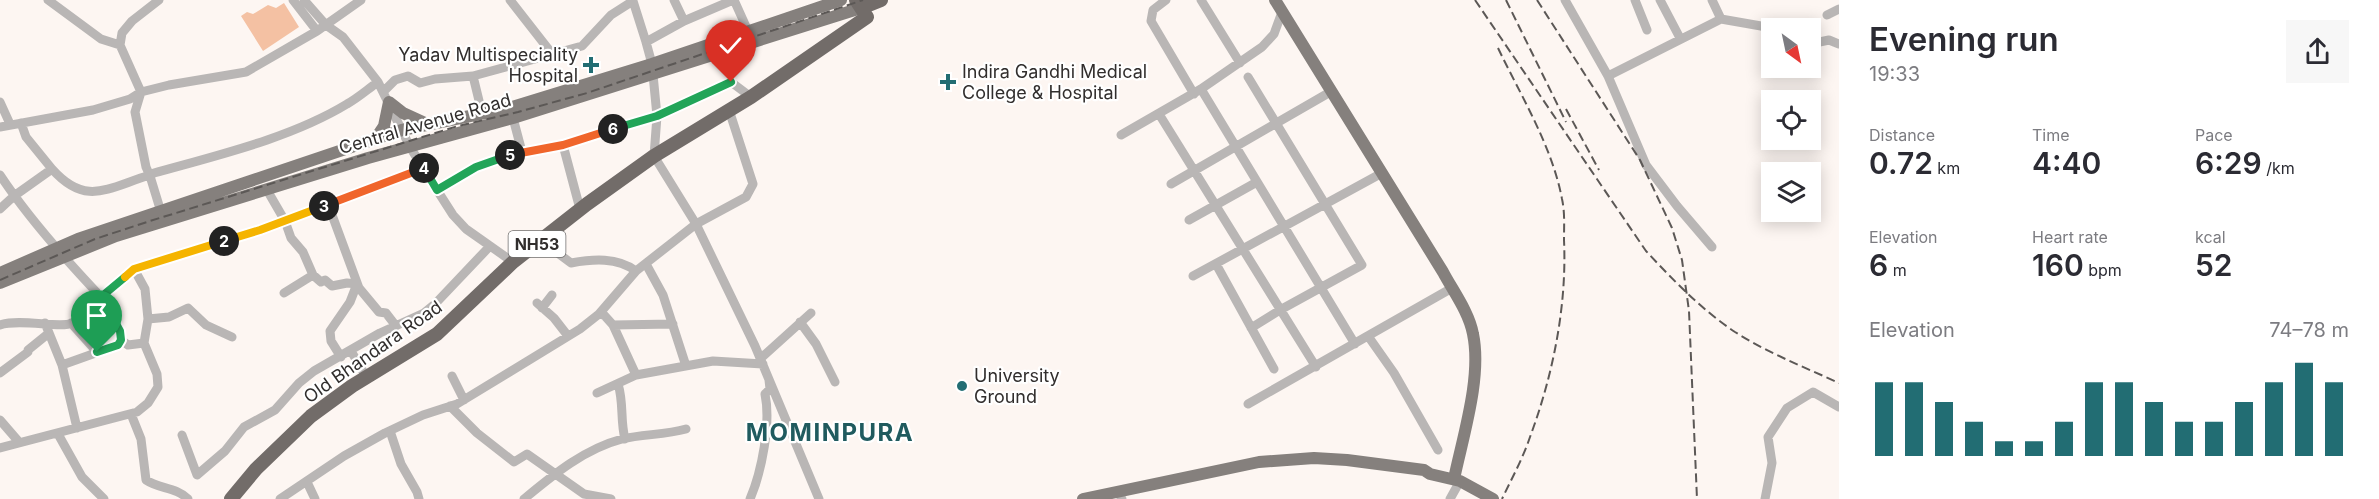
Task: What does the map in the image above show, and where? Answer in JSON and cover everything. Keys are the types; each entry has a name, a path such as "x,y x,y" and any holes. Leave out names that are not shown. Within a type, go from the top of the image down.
{"highway":[{"name":"NH53","path":"862,8 881,0"},
{"name":"Old Bhandara Road","path":"231,499 256,469 297,429 327,404 437,334 513,262 545,239 580,209 654,156 751,97 862,8"}],"main road":[{"name":"Central Avenue Road","path":"0,283 59,251 116,236 368,158 513,118 652,69 748,31 841,0"},
{"path":"1275,0 1452,288 1473,333 1474,364 1470,401 1457,480"},
{"name":"Central Avenue Road","path":"0,273 161,212 402,129 509,108 862,8"},
{"path":"386,97 426,124"},
{"path":"375,139 384,126 386,97"},
{"path":"1083,499 1258,469 1311,465 1346,466 1423,477 1430,474 1457,480 1491,497 1492,495 1502,499"},
{"path":"1120,499 1160,486"}],"street":[{"path":"48,0 101,39 120,45"},
{"path":"159,0 132,21 122,33 120,45 141,92 135,112 146,167 161,212"},
{"path":"293,0 316,31"},
{"path":"304,0 326,25 342,37 378,82 410,147 453,215 466,229 513,262"},
{"path":"0,102 5,126 93,110 130,99 141,92 169,85 246,72 326,25 360,0"},
{"path":"510,0 553,55"},
{"path":"386,97 395,80 408,76 420,83 435,78 473,76 582,46 611,15 633,0 652,69 657,116 654,156 696,224 761,361 819,499"},
{"path":"674,0 684,21"},
{"path":"1166,0 1153,10 1151,21 1235,147 1355,344"},
{"path":"1201,0 1240,63"},
{"path":"1565,0 1608,76 1646,165 1712,247"},
{"path":"1635,0 1647,30"},
{"path":"1660,0 1680,38"},
{"path":"1712,0 1721,19"},
{"path":"646,42 728,1 748,31"},
{"path":"1827,15 1839,9"},
{"path":"1121,135 1197,92 1240,63 1274,34 1282,12"},
{"path":"1608,76 1721,19 1761,26"},
{"path":"1821,42 1839,35"},
{"path":"1829,40 1839,44"},
{"path":"473,76 482,113"},
{"path":"1248,77 1362,265 1251,328"},
{"path":"21,123 26,137 66,184 79,191 90,192 150,176 312,122 348,104 378,82"},
{"path":"437,190 476,167 522,152 563,145 657,116 731,82 751,97"},
{"path":"1171,184 1332,91"},
{"path":"280,499 344,456 423,414 464,400 568,336 599,314 636,271 696,224 746,197 753,184 729,110"},
{"path":"1159,114 1316,367"},
{"path":"513,118 522,152"},
{"path":"563,145 580,209"},
{"path":"0,326 27,322 47,328 72,324 134,269 260,230 425,168"},
{"path":"0,209 52,169"},
{"path":"1193,276 1382,173"},
{"path":"0,175 14,196 59,251 101,297 120,331 121,340 118,345 62,365"},
{"path":"1189,220 1257,182"},
{"path":"267,190 285,220 291,238 303,252 313,275 321,282 325,280 332,286 357,284"},
{"path":"328,204 357,284 379,312 386,313 396,326"},
{"path":"545,239 551,248 571,263 602,259 628,265 636,271"},
{"path":"182,435 197,475 225,451 244,427 275,410 299,383 314,371 380,333 424,313 490,246"},
{"path":"646,264 663,295 686,366"},
{"path":"1216,264 1274,369"},
{"path":"0,448 131,414 148,403 158,387 157,374 144,343 148,319 145,289 134,269"},
{"path":"284,293 313,275"},
{"path":"341,357 331,341 330,331 350,302 357,284"},
{"path":"1248,404 1452,288"},
{"path":"552,295 540,305 568,336"},
{"path":"148,319 169,317 188,308 206,325 232,337"},
{"path":"597,393 636,375 713,361 761,361 811,313"},
{"path":"599,314 604,315 614,325 636,375"},
{"path":"800,322 816,344 835,382"},
{"path":"72,324 97,352"},
{"path":"614,325 673,324"},
{"path":"47,328 62,365 77,428"},
{"path":"0,373 28,352 47,328"},
{"path":"1368,336 1394,373 1438,450"},
{"path":"121,340 128,345 144,343"},
{"path":"351,351 367,378"},
{"path":"452,376 464,400"},
{"path":"750,499 762,456 768,410 765,394 770,389 769,380"},
{"path":"618,384 624,402 621,416 625,439"},
{"path":"1764,499 1772,463 1768,437 1787,408 1813,392 1839,407"},
{"path":"450,406 477,434 514,462 527,454 584,494 611,499"},
{"path":"131,414 141,439 146,480 155,486 178,491 188,499"},
{"path":"0,420 19,442"},
{"path":"524,499 554,473 596,449 625,439 686,429"},
{"path":"390,431 401,464 416,497"},
{"path":"58,434 82,477 104,499"},
{"path":"1450,499 1457,480"},
{"path":"307,482 315,499"},
{"path":"164,499 170,489"}],"shaded area":[{"path":"284,3 299,27 263,51 241,16 247,12 253,14 268,5 276,8"}],"railway":[{"path":"0,280 95,239 150,221 458,126 587,93 863,0"},
{"path":"1475,0 1646,251 1656,262 1699,304 1735,332 1773,353 1839,383"},
{"path":"1506,0 1566,122"},
{"path":"1537,0 1640,160 1672,228 1682,260 1689,311 1697,499"},
{"path":"1498,48 1551,160 1564,209 1563,290 1552,365 1527,445 1502,499"},
{"path":"1566,109 1599,170"}],"place":[{"name":"Yadav Multispeciality Hospital","path":"591,65"},
{"name":"Indira Gandhi Medical College & Hospital","path":"948,82"},
{"name":"University Ground","path":"962,386"}],"district":[{"name":"MOMINPURA","path":"830,433"}],"route":[{"path":"97,352 118,345 121,340 120,331 101,297 134,269 260,230 425,168 437,190 476,167 510,154 563,145 657,116 731,82"}]}
